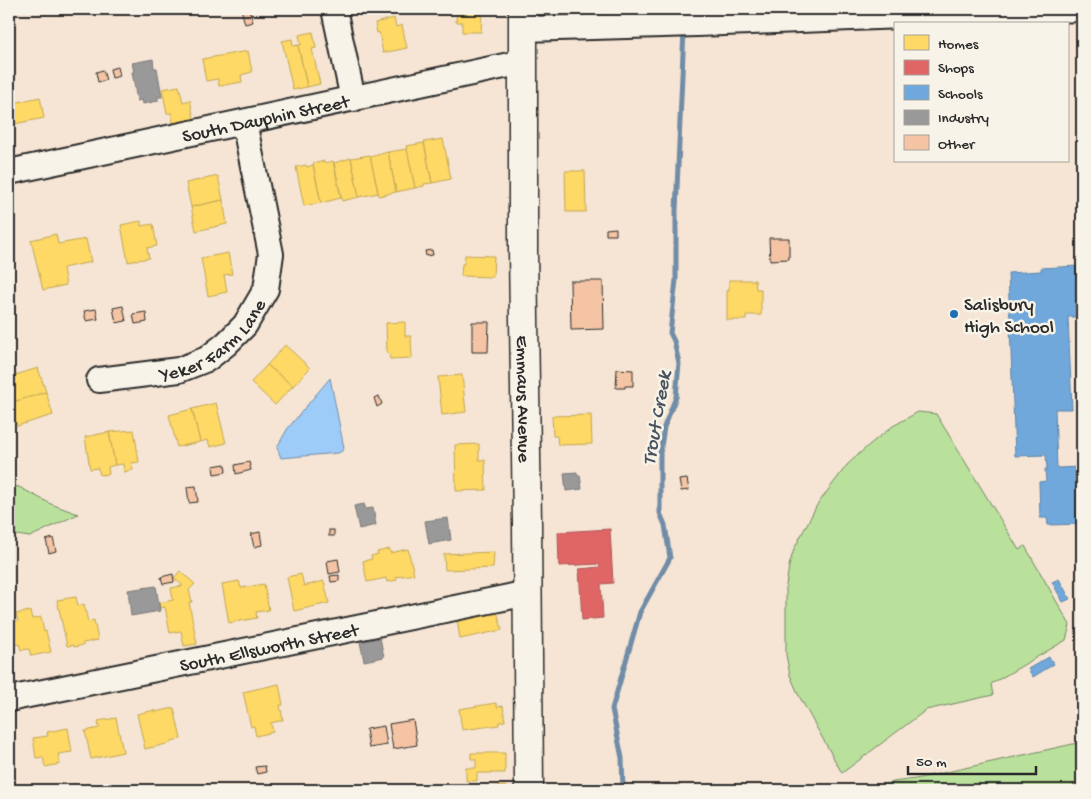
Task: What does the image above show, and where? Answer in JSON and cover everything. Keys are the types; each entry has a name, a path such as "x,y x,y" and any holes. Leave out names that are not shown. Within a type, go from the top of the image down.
{"main road":[{"name":"Emmaus Avenue","path":"523,19 523,241 529,790"}],"street":[{"path":"334,9 353,99"},
{"path":"523,19 697,24 1080,9"},
{"name":"South Dauphin Street","path":"9,172 522,62"},
{"name":"Yeker Farm Lane","path":"99,380 179,370 207,360 246,325 266,289 271,254 244,122"},
{"name":"South Ellsworth Street","path":"9,699 528,593"}],"green space":[{"path":"918,412 936,414 1019,550 1025,546 1070,625 1066,640 991,684 993,695 926,710 842,773 799,696 790,675 786,655 786,586 789,566 794,549 817,505 847,465 893,426"},
{"path":"9,485 19,487 51,504 78,514 30,537 9,534"},
{"path":"1082,742 1082,790 867,790 893,782 915,779"}],"water":[{"path":"330,378 344,448 338,453 281,458 277,447 288,428"}],"building: Homes":[{"path":"457,9 482,9 481,32 462,32 462,22 456,22"},
{"path":"394,18 396,27 402,25 407,48 383,53 379,32 377,33 375,23"},
{"path":"313,32 316,48 312,49 320,84 307,87 298,45 301,45 299,35"},
{"path":"292,39 293,46 298,45 307,87 293,90 282,41"},
{"path":"248,51 252,72 241,75 242,82 219,86 218,79 206,81 202,59"},
{"path":"179,86 183,102 190,100 195,123 174,127 171,113 167,113 162,89"},
{"path":"40,97 44,118 9,125 9,104"},
{"path":"443,139 451,179 432,183 424,142"},
{"path":"424,143 432,183 415,188 406,146"},
{"path":"407,149 415,188 396,192 388,152"},
{"path":"388,152 396,192 379,196 370,157"},
{"path":"370,155 378,193 359,197 351,158"},
{"path":"351,158 359,197 342,201 334,163"},
{"path":"324,161 325,163 333,161 341,198 321,203 313,164"},
{"path":"306,165 307,167 313,165 321,203 304,206 296,167"},
{"path":"565,171 585,171 586,212 566,212"},
{"path":"218,176 223,200 191,207 186,183"},
{"path":"223,200 227,224 196,231 191,207"},
{"path":"141,221 141,226 153,224 157,246 147,248 149,258 128,262 121,225"},
{"path":"56,234 58,244 86,239 91,262 63,268 66,285 43,290 31,240"},
{"path":"228,253 232,274 224,275 227,292 208,296 201,258"},
{"path":"465,255 494,256 493,277 461,276"},
{"path":"9,256 13,278 9,278"},
{"path":"729,280 755,280 756,289 761,289 761,315 746,315 746,320 727,320"},
{"path":"405,322 405,336 411,336 412,358 390,359 389,353 387,353 386,323"},
{"path":"285,345 310,368 293,386 267,365"},
{"path":"267,365 293,386 275,405 251,382"},
{"path":"38,368 46,392 10,403 9,377"},
{"path":"462,375 466,412 442,415 438,377"},
{"path":"46,392 53,415 17,426 10,403"},
{"path":"216,403 226,443 210,447 208,440 200,442 192,409"},
{"path":"192,409 200,442 177,447 169,415"},
{"path":"591,415 592,444 558,445 557,436 553,436 552,416"},
{"path":"134,430 139,462 131,463 133,470 124,472 123,464 115,465 109,432"},
{"path":"109,432 115,465 108,467 109,474 100,475 98,468 90,469 85,437"},
{"path":"479,444 479,460 485,460 486,490 456,491 455,445"},
{"path":"390,549 390,553 408,549 414,574 396,577 397,580 387,582 386,578 367,582 363,561 372,559 371,556 378,554 377,552"},
{"path":"494,552 493,568 445,570 444,554"},
{"path":"180,571 195,584 189,590 192,602 189,602 197,644 184,646 181,631 170,633 165,607 160,608 159,603 173,600 171,588 183,586 174,578"},
{"path":"301,574 304,586 324,581 329,603 294,611 287,577"},
{"path":"239,581 241,588 264,584 269,610 256,612 257,618 229,623 222,584"},
{"path":"76,597 78,606 84,604 88,622 94,620 98,640 74,647 73,645 67,646 57,600"},
{"path":"30,611 32,619 41,617 51,652 31,656 29,649 21,650 19,644 12,645 9,623 18,621 16,614"},
{"path":"497,611 502,630 460,639 457,619"},
{"path":"279,684 283,705 280,705 283,720 271,723 273,732 256,736 254,726 251,727 243,692"},
{"path":"496,703 497,707 503,706 505,721 499,722 499,725 462,730 459,709"},
{"path":"174,708 181,739 145,749 137,714"},
{"path":"116,718 123,752 91,759 85,731 99,728 98,721"},
{"path":"68,728 72,752 58,754 60,764 45,767 43,757 36,758 33,738 48,736 47,732"},
{"path":"11,740 14,758 10,758 13,774 9,775 9,741"},
{"path":"471,753 505,753 505,773 477,773 477,781 466,781 466,768 476,768 476,759 471,759"},
{"path":"505,786 506,790 459,790 459,789"}],"building: Shops":[{"path":"610,529 613,583 601,584 603,618 582,620 579,569 600,567 599,564 559,566 558,532"}],"building: Schools":[{"path":"1082,266 1082,322 1080,322 1080,317 1068,317 1072,409 1055,409 1057,468 1082,467 1082,524 1048,525 1047,518 1040,518 1039,482 1046,481 1046,455 1015,456 1008,273 1041,271 1041,268"},
{"path":"1059,579 1070,599 1063,602 1052,582"},
{"path":"1049,657 1054,664 1033,677 1028,669"}],"building: Industry":[{"path":"153,59 154,68 157,68 162,97 158,97 158,101 143,104 142,100 137,101 132,63"},
{"path":"577,472 577,475 580,475 582,489 566,491 564,473"},
{"path":"364,504 366,509 373,508 376,525 359,529 354,506"},
{"path":"448,518 451,540 429,544 425,521"},
{"path":"156,586 160,611 131,616 128,590"},
{"path":"380,638 384,657 364,661 360,642"}],"building: Other":[{"path":"241,9 249,9 253,22 245,24"},
{"path":"118,67 120,76 112,78 110,69"},
{"path":"103,70 106,80 98,82 96,72"},
{"path":"616,228 616,235 606,235 606,229"},
{"path":"769,238 789,238 789,259 770,260"},
{"path":"432,250 433,255 426,256 425,251"},
{"path":"570,281 603,281 604,329 571,330"},
{"path":"123,306 126,321 116,323 113,308"},
{"path":"96,309 98,319 86,321 84,311"},
{"path":"146,312 147,322 135,324 133,314"},
{"path":"472,322 489,322 488,352 472,352"},
{"path":"617,369 633,370 633,386 616,388"},
{"path":"379,396 382,404 377,407 374,398"},
{"path":"249,462 251,470 236,474 235,465"},
{"path":"225,464 226,472 214,474 213,466"},
{"path":"687,479 689,490 681,491 679,480"},
{"path":"196,486 198,502 189,503 187,487"},
{"path":"329,530 334,530 334,536 329,536"},
{"path":"260,532 262,545 254,547 251,534"},
{"path":"53,538 56,551 49,553 46,540"},
{"path":"338,559 340,572 329,574 327,561"},
{"path":"173,574 174,582 163,584 161,577"},
{"path":"339,575 339,581 331,582 330,576"},
{"path":"413,720 417,745 393,749 389,724"},
{"path":"384,726 387,745 369,748 366,729"},
{"path":"265,766 266,772 257,774 255,767"}],"waterway":[{"name":"Trout Creek","path":"684,9 684,19"},
{"name":"Trout Creek","path":"623,790 622,758 612,709 640,612 670,558 665,525 660,513 660,453 664,427 676,397 679,363 674,341 670,333 676,280 676,211 684,30"}],"place":[{"name":"Salisbury High School","path":"954,314"}]}
